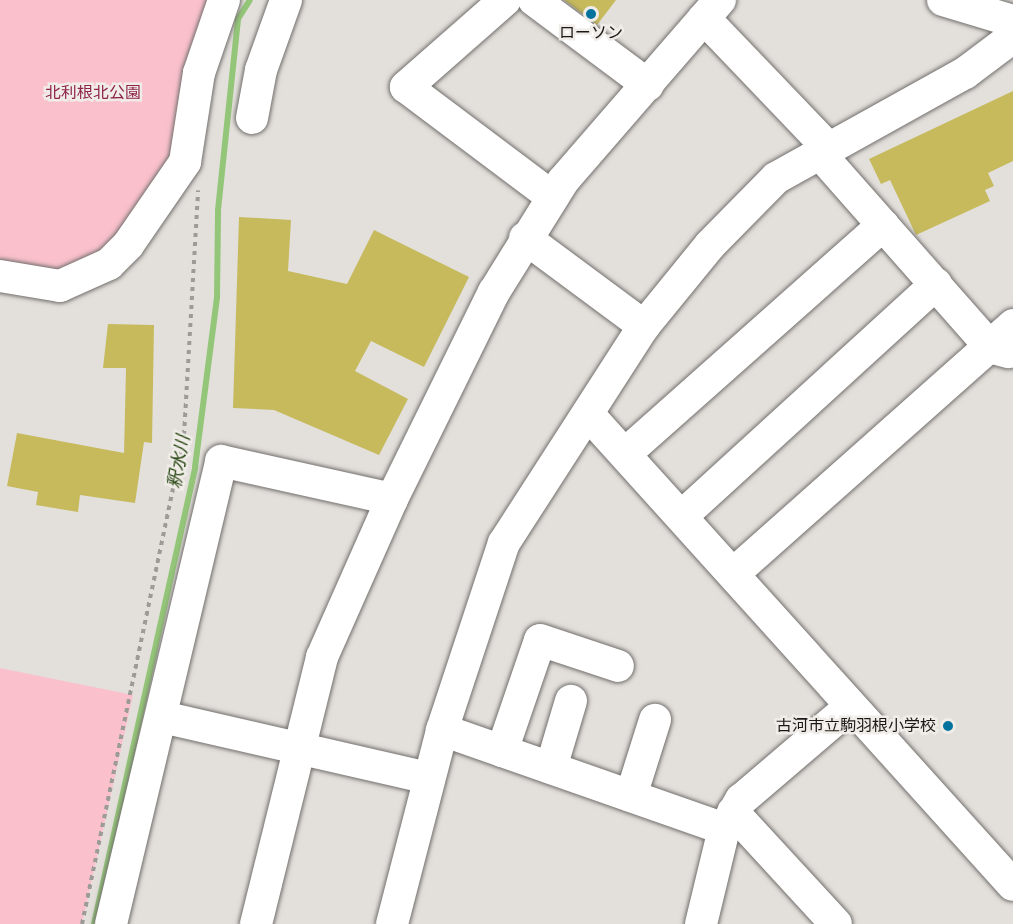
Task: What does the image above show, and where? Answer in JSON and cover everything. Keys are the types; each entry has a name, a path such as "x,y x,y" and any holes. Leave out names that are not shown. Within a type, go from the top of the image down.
{"street":[{"path":"0,276 60,286 109,264 185,162 199,73 224,0"},
{"path":"252,118 261,70 286,0"},
{"path":"505,0 406,87 551,196"},
{"path":"534,0 648,85"},
{"path":"943,0 1013,21"},
{"path":"256,924 297,747 322,657 392,499 525,238 551,196 712,9 883,225 936,284 1001,350"},
{"path":"392,924 442,730 504,543 644,326 710,245 776,178 965,73 1013,37"},
{"path":"625,454 883,225"},
{"path":"525,238 644,326"},
{"path":"682,516 936,284"},
{"path":"733,574 1001,350 1013,325"},
{"path":"588,414 1013,885"},
{"path":"111,924 221,461 392,499"},
{"path":"502,751 540,640 618,666"},
{"path":"551,768 572,701"},
{"path":"701,924 729,821 752,790 850,706"},
{"path":"162,717 428,778"},
{"path":"631,796 655,720"},
{"path":"442,730 631,796 729,821 836,924"}],"path":[{"path":"82,924 184,435 200,201 185,162"}],"green space":[{"name":"北利根北公園","path":"0,0 216,0 173,153 114,243 62,272 0,260"},
{"path":"0,668 133,695 82,924 0,924"}],"building":[{"name":"ローソン","path":"564,0 616,0 597,25"},
{"path":"1013,91 1013,161 988,173 994,186 985,190 990,201 916,235 890,180 881,184 869,159"},
{"path":"239,217 291,220 288,271 347,284 374,230 469,277 424,367 371,341 355,371 408,399 379,455 274,410 233,408"},
{"path":"108,324 154,325 152,443 144,442 135,503 80,495 78,512 36,505 38,492 7,486 17,433 124,453 126,368 103,368"}],"waterway":[{"name":"釈水川","path":"94,924 195,467 217,297 218,210 238,19 250,0"}],"place":[{"name":"ローソン","path":"591,14"},
{"name":"古河市立駒羽根小学校","path":"948,726"}]}
